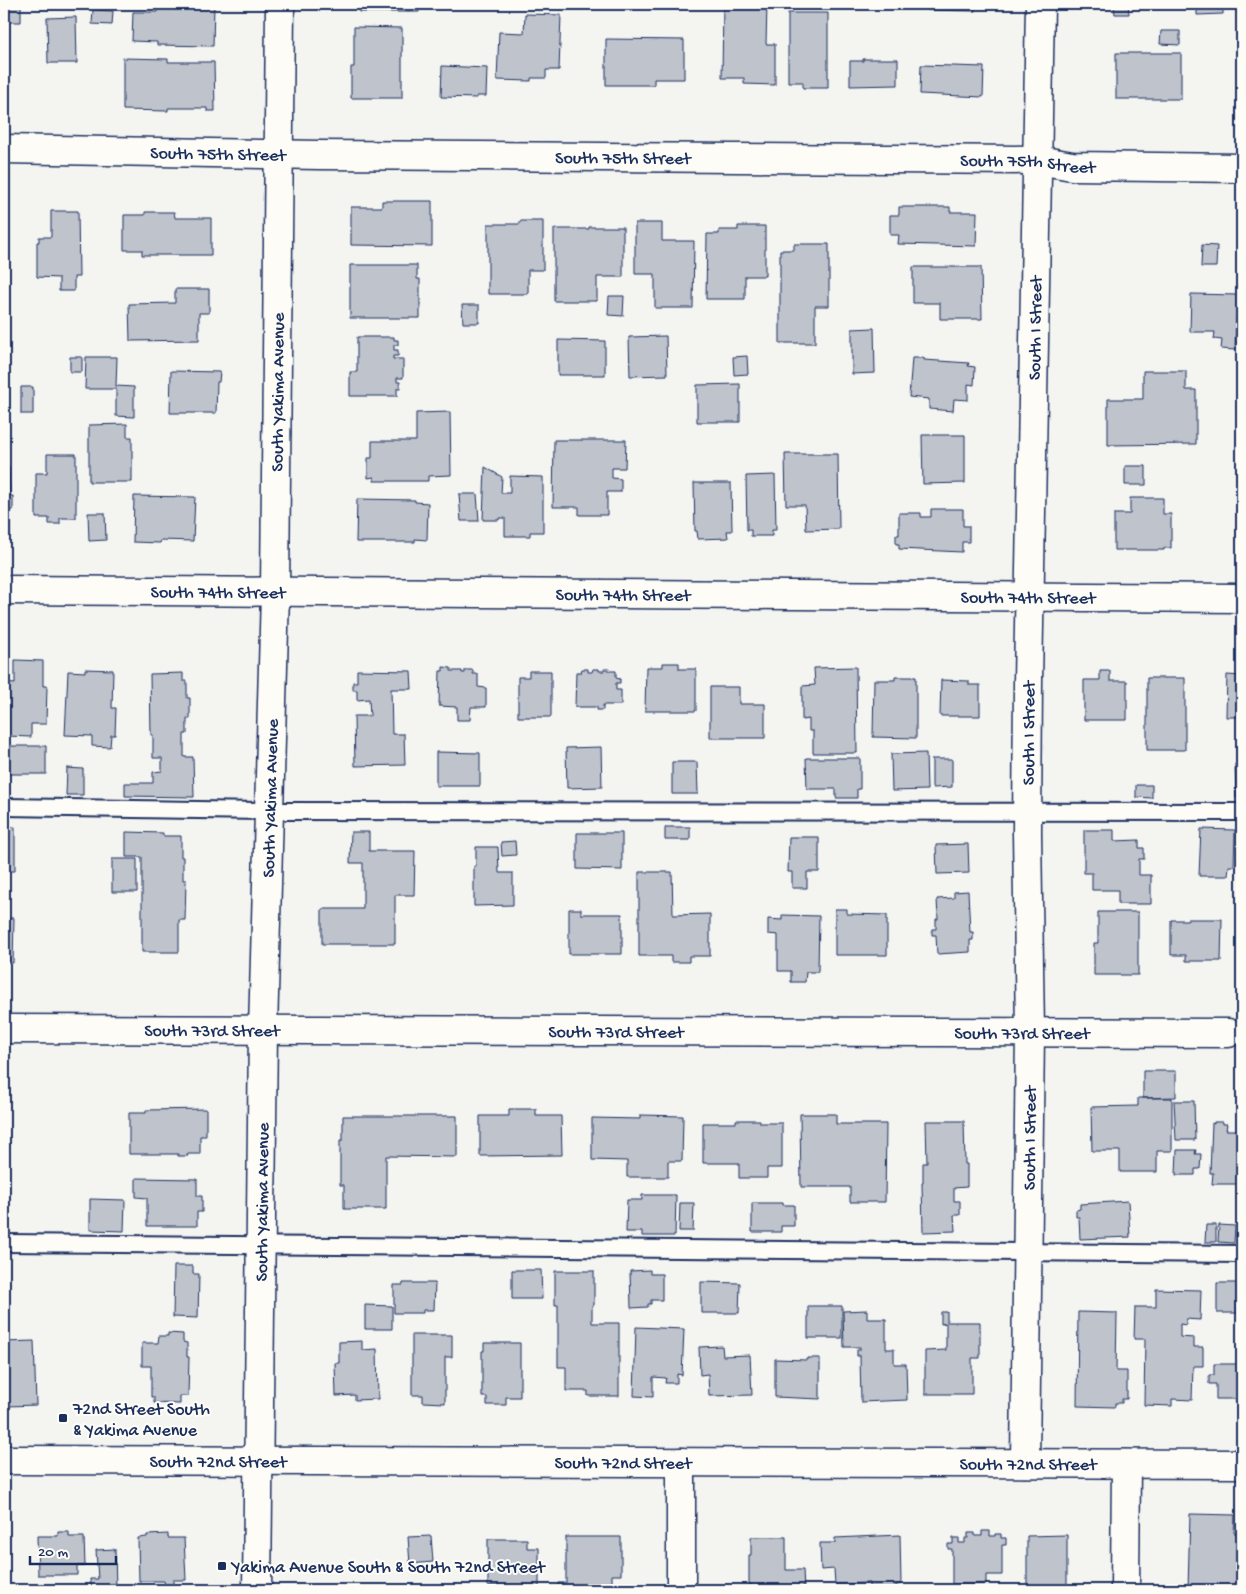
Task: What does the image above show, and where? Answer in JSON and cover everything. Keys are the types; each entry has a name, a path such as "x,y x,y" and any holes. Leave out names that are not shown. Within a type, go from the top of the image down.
{"street":[{"name":"South Yakima Avenue","path":"257,1590 262,1030 275,593 280,4"},
{"name":"South I Street","path":"1025,1463 1030,1032 1028,811 1030,597 1040,4"},
{"name":"South 75th Street","path":"4,149 278,154 1038,160 1072,166 1242,168"},
{"name":"South 74th Street","path":"4,590 1242,598"},
{"name":"South 73rd Street","path":"4,1029 1228,1033"},
{"name":"South 72nd Street","path":"4,1460 1242,1464"},
{"path":"681,1462 681,1590"},
{"path":"1125,1590 1126,1464"}],"lane":[{"path":"4,807 269,811 1242,812"},
{"path":"4,1243 1242,1254"}],"building":[{"path":"4,4 21,4 21,22 4,22"},
{"path":"157,4 214,5 213,46 157,45 157,42 132,41 133,12 157,12"},
{"path":"359,4 419,4 419,12 359,12"},
{"path":"723,4 767,4 766,44 775,44 775,85 744,84 744,78 722,78"},
{"path":"927,4 984,4 984,8 975,8 975,11 927,10"},
{"path":"1096,4 1128,4 1129,14 1115,14 1114,7 1096,8"},
{"path":"1197,4 1223,4 1223,14 1197,15"},
{"path":"93,10 113,11 112,25 92,24"},
{"path":"788,13 828,13 828,88 803,88 803,82 788,82"},
{"path":"525,14 561,15 559,70 546,70 546,78 531,78 531,81 497,80 499,32 524,33"},
{"path":"76,17 77,63 48,63 47,18"},
{"path":"354,27 402,28 402,98 351,98 351,67 354,67"},
{"path":"1161,31 1180,31 1180,45 1160,44"},
{"path":"606,39 684,40 684,79 654,79 654,85 606,85"},
{"path":"1116,53 1181,53 1181,99 1116,99"},
{"path":"123,58 168,59 168,62 214,62 215,111 207,111 207,108 168,108 168,111 123,110"},
{"path":"863,59 898,59 898,85 850,86 850,61 863,61"},
{"path":"921,65 984,67 983,97 920,94"},
{"path":"442,66 487,68 486,96 477,96 477,98 441,97"},
{"path":"382,201 432,201 432,246 351,245 351,207 382,207"},
{"path":"899,207 950,207 950,212 977,212 976,246 898,244 899,235 890,235 890,215 899,215"},
{"path":"51,211 78,211 79,277 74,277 74,291 59,291 59,278 37,277 37,242 39,242 39,237 51,237"},
{"path":"145,212 174,212 175,218 211,218 211,255 142,255 142,250 124,250 124,215 145,215"},
{"path":"520,221 543,221 543,270 528,270 528,294 488,294 488,224 520,224"},
{"path":"635,223 662,223 662,241 694,241 693,308 655,308 655,274 635,274"},
{"path":"738,226 765,226 765,276 745,276 745,299 706,299 707,234 719,234 719,230 738,230"},
{"path":"589,227 623,227 623,277 597,277 597,301 554,301 554,229 589,229"},
{"path":"794,244 829,244 829,306 815,306 815,343 780,343 780,250 794,250"},
{"path":"1202,245 1217,246 1216,267 1201,267"},
{"path":"350,265 417,265 417,279 420,279 420,318 350,318"},
{"path":"913,267 981,267 982,319 940,319 940,303 913,303"},
{"path":"175,289 209,289 209,313 199,313 199,340 130,341 129,304 175,303"},
{"path":"1191,294 1237,295 1235,350 1221,349 1222,340 1214,339 1215,332 1190,332"},
{"path":"609,296 624,296 623,316 608,315"},
{"path":"462,305 479,305 479,323 463,323"},
{"path":"874,328 875,373 852,374 852,329"},
{"path":"666,336 667,375 630,376 629,337"},
{"path":"357,337 394,337 394,340 398,340 398,345 394,345 394,350 398,350 398,356 393,356 393,359 403,359 403,378 397,378 397,382 400,382 400,388 397,388 397,396 350,396 350,372 357,372"},
{"path":"558,340 605,341 605,375 558,375"},
{"path":"747,356 748,374 734,375 733,357"},
{"path":"70,357 82,357 82,372 70,372"},
{"path":"86,357 117,357 116,386 134,387 134,417 116,416 116,389 85,389"},
{"path":"912,358 969,363 968,366 975,367 974,385 968,384 968,400 954,399 953,411 929,409 929,399 909,397"},
{"path":"171,371 220,372 219,382 217,382 216,413 170,413"},
{"path":"1143,371 1186,371 1186,390 1196,390 1196,444 1108,445 1108,399 1143,399"},
{"path":"740,384 740,422 697,422 697,385"},
{"path":"21,387 33,387 33,414 21,414"},
{"path":"450,412 451,475 428,476 428,481 374,481 374,477 368,478 368,458 372,458 372,441 416,441 416,413"},
{"path":"127,424 127,437 132,437 132,482 89,482 89,425"},
{"path":"922,435 965,435 965,483 923,484"},
{"path":"554,440 626,440 625,468 612,468 612,478 621,479 621,492 607,492 607,515 579,515 579,507 553,507"},
{"path":"47,454 76,454 76,518 60,518 60,524 49,524 49,518 36,518 36,473 47,473"},
{"path":"785,454 838,454 839,529 806,530 805,505 786,505"},
{"path":"1125,466 1146,466 1146,485 1125,485"},
{"path":"4,467 9,467 10,496 13,496 13,510 10,510 10,536 4,537"},
{"path":"485,467 502,477 501,493 510,493 510,476 543,477 543,532 530,532 530,536 505,536 505,518 483,520"},
{"path":"775,475 776,530 772,530 772,536 751,536 751,530 747,530 746,476"},
{"path":"694,483 731,483 732,531 727,531 728,538 698,539 697,531 695,531"},
{"path":"459,494 477,494 479,521 461,521"},
{"path":"134,496 195,497 193,541 161,540 160,543 133,542"},
{"path":"1130,498 1163,498 1163,514 1171,514 1171,548 1164,548 1164,550 1114,550 1114,514 1130,514"},
{"path":"357,499 415,500 415,502 428,503 427,540 415,539 415,542 356,542"},
{"path":"931,509 963,509 963,526 969,526 969,542 962,542 962,552 899,549 899,544 896,544 896,535 899,535 899,513 921,513 921,517 931,517"},
{"path":"88,513 105,513 106,540 89,541"},
{"path":"15,660 43,661 43,686 47,686 46,724 31,724 31,737 7,736 7,720 4,720 4,683 15,684"},
{"path":"663,663 679,663 679,669 696,669 696,711 645,711 646,667 663,667"},
{"path":"443,667 451,668 451,671 462,671 462,673 465,673 465,670 473,670 473,674 478,674 478,687 486,688 486,707 471,707 470,720 457,720 457,707 439,706 440,671 443,671"},
{"path":"856,667 857,753 813,753 813,731 809,731 809,719 802,720 802,686 815,685 814,668"},
{"path":"85,669 113,670 112,708 116,708 115,735 111,735 110,747 92,746 92,736 65,735 68,671 85,672"},
{"path":"582,669 588,669 588,672 592,672 593,669 616,671 616,678 620,679 620,683 616,683 616,690 621,690 621,705 603,705 603,710 597,710 597,707 575,707 576,672 581,672"},
{"path":"357,670 411,671 412,689 391,689 392,734 404,734 405,765 355,766 354,716 370,716 369,699 357,700 357,690 353,690 353,682 357,682"},
{"path":"529,671 551,671 551,717 518,717 518,677 529,677"},
{"path":"1100,671 1110,671 1110,681 1127,681 1127,720 1084,720 1084,680 1100,680"},
{"path":"183,673 183,681 187,681 187,698 190,698 190,719 187,719 187,734 184,734 184,757 193,757 194,797 125,796 125,783 153,783 153,772 162,771 162,758 153,758 150,674"},
{"path":"1227,675 1242,676 1242,717 1226,717"},
{"path":"895,677 916,677 916,738 873,737 874,680 895,680"},
{"path":"1147,678 1185,678 1185,750 1147,750"},
{"path":"941,680 969,681 969,685 980,685 980,716 940,716"},
{"path":"710,687 739,687 739,704 765,704 765,738 710,738"},
{"path":"4,746 46,746 46,774 4,774"},
{"path":"601,747 602,787 567,788 566,748"},
{"path":"436,752 480,753 480,786 436,786"},
{"path":"926,753 927,790 892,791 891,754"},
{"path":"806,758 860,758 860,789 857,789 857,798 836,798 836,789 807,789"},
{"path":"932,759 952,759 952,787 932,788"},
{"path":"672,762 697,762 698,794 672,794"},
{"path":"1235,764 1242,764 1242,798 1236,798"},
{"path":"67,768 83,769 83,795 66,795"},
{"path":"1136,785 1152,785 1152,798 1136,797"},
{"path":"4,827 15,827 15,871 4,871"},
{"path":"665,827 690,827 690,840 665,840"},
{"path":"1201,829 1235,830 1234,866 1229,866 1228,876 1199,876"},
{"path":"1084,830 1114,830 1114,841 1139,840 1139,848 1144,848 1144,859 1139,859 1139,875 1151,875 1151,904 1118,904 1118,890 1092,890 1092,873 1084,873"},
{"path":"126,832 163,833 163,836 181,836 183,880 186,880 185,920 179,920 179,952 142,952 142,857 126,857"},
{"path":"351,832 369,832 369,851 415,851 414,895 395,895 395,944 322,944 322,909 363,909 363,863 350,863"},
{"path":"577,833 622,833 622,870 577,869"},
{"path":"789,837 819,837 819,872 807,872 807,888 792,888 792,872 788,872"},
{"path":"515,841 516,855 502,856 501,842"},
{"path":"968,844 969,873 937,874 936,845"},
{"path":"476,847 498,847 499,873 513,873 513,905 474,906"},
{"path":"112,859 137,859 137,892 112,892"},
{"path":"639,872 672,872 673,915 710,914 710,956 689,956 689,962 671,962 671,956 639,956"},
{"path":"968,891 970,932 973,932 973,940 970,940 970,952 937,954 936,935 932,935 932,929 936,929 936,919 938,919 937,899 954,898 954,892"},
{"path":"569,909 581,909 581,914 622,914 622,954 569,954"},
{"path":"835,909 847,909 847,914 887,915 887,955 835,955"},
{"path":"1098,912 1138,912 1138,975 1094,975 1094,943 1098,943"},
{"path":"782,915 819,916 818,972 806,972 805,982 791,982 791,971 778,971 778,935 768,934 768,919 782,920"},
{"path":"4,918 14,918 13,963 4,963"},
{"path":"1222,919 1221,961 1186,961 1186,955 1171,955 1171,920"},
{"path":"1143,1071 1176,1071 1176,1097 1143,1098"},
{"path":"1138,1098 1172,1098 1172,1151 1157,1151 1157,1172 1120,1172 1120,1151 1092,1151 1091,1107 1138,1106"},
{"path":"1174,1101 1194,1101 1195,1140 1176,1140"},
{"path":"206,1109 206,1136 200,1136 200,1154 178,1156 178,1154 129,1154 129,1113 146,1113 146,1110"},
{"path":"509,1109 536,1109 536,1116 561,1116 562,1155 480,1156 480,1116 509,1116"},
{"path":"800,1114 836,1114 836,1124 886,1124 885,1202 850,1202 850,1187 801,1187"},
{"path":"640,1115 683,1116 682,1161 668,1161 668,1177 627,1177 627,1161 592,1160 592,1118 640,1119"},
{"path":"343,1116 457,1116 457,1157 386,1156 386,1209 344,1209 344,1185 340,1185 340,1140 343,1140"},
{"path":"736,1120 760,1120 760,1123 782,1123 782,1168 767,1168 767,1178 739,1178 739,1163 703,1163 703,1123 736,1123"},
{"path":"926,1121 964,1121 967,1187 954,1188 954,1201 960,1201 960,1215 954,1215 955,1231 923,1232 922,1183 923,1163 927,1163"},
{"path":"1214,1122 1227,1124 1226,1130 1240,1130 1239,1184 1212,1184 1213,1173 1210,1173 1212,1123 1214,1124"},
{"path":"1177,1150 1196,1150 1195,1154 1201,1154 1200,1169 1195,1169 1195,1175 1176,1175"},
{"path":"136,1178 197,1179 197,1196 202,1196 202,1212 197,1212 197,1226 147,1226 147,1198 136,1197"},
{"path":"642,1195 676,1195 675,1236 642,1236 642,1232 626,1232 627,1200 642,1200"},
{"path":"90,1199 125,1200 124,1231 90,1230"},
{"path":"1128,1201 1130,1237 1080,1239 1079,1217 1076,1217 1076,1210 1080,1209 1080,1204"},
{"path":"680,1203 694,1203 693,1231 679,1231"},
{"path":"752,1203 794,1205 794,1226 781,1226 781,1232 752,1232"},
{"path":"1206,1225 1216,1225 1216,1242 1205,1242"},
{"path":"1219,1225 1235,1226 1234,1243 1218,1242"},
{"path":"174,1266 193,1266 193,1274 199,1274 198,1318 173,1317"},
{"path":"512,1270 541,1270 542,1299 512,1299"},
{"path":"650,1270 650,1274 662,1274 662,1300 651,1300 651,1304 648,1304 648,1307 631,1308 630,1271"},
{"path":"555,1271 594,1271 592,1323 619,1323 619,1396 588,1396 588,1391 566,1391 566,1367 558,1367 558,1305 555,1305"},
{"path":"701,1282 740,1283 739,1313 701,1313"},
{"path":"403,1283 435,1283 434,1310 423,1310 423,1313 394,1313 394,1285 403,1285"},
{"path":"1217,1283 1242,1283 1242,1313 1217,1313"},
{"path":"1156,1289 1201,1290 1200,1320 1186,1319 1186,1325 1180,1324 1180,1337 1194,1338 1194,1347 1203,1347 1203,1366 1193,1366 1192,1400 1172,1399 1172,1406 1144,1405 1145,1339 1134,1339 1135,1307 1156,1307"},
{"path":"365,1305 392,1306 392,1329 365,1329"},
{"path":"808,1306 842,1306 842,1338 808,1338"},
{"path":"867,1310 867,1319 886,1319 886,1349 894,1349 894,1364 906,1364 907,1400 861,1402 860,1356 857,1356 857,1350 860,1350 860,1347 844,1347 843,1311"},
{"path":"941,1312 947,1312 947,1322 980,1322 980,1358 972,1358 972,1394 925,1394 925,1351 946,1350 946,1323 941,1324"},
{"path":"1078,1312 1117,1313 1116,1371 1127,1371 1127,1399 1122,1399 1122,1403 1115,1403 1115,1407 1077,1406"},
{"path":"636,1327 684,1329 682,1375 677,1374 677,1383 665,1383 666,1378 653,1377 653,1397 634,1396"},
{"path":"168,1333 183,1334 183,1342 187,1343 187,1357 189,1357 188,1396 180,1396 180,1404 154,1403 154,1397 151,1397 151,1366 142,1366 142,1343 158,1343 159,1336 168,1336"},
{"path":"412,1335 452,1335 452,1357 445,1357 445,1403 423,1402 423,1395 412,1395"},
{"path":"34,1341 36,1405 8,1406 8,1395 4,1395 4,1342"},
{"path":"362,1341 362,1350 377,1349 378,1399 355,1400 355,1395 336,1396 335,1363 339,1363 339,1342"},
{"path":"484,1343 520,1343 520,1397 506,1397 506,1405 487,1405 487,1397 482,1397 482,1351 484,1351"},
{"path":"722,1346 723,1356 750,1355 752,1395 709,1396 708,1374 700,1375 699,1347"},
{"path":"807,1358 820,1358 820,1399 775,1397 775,1359 807,1360"},
{"path":"1214,1364 1242,1364 1242,1403 1236,1403 1236,1399 1216,1399 1216,1384 1209,1384 1209,1375 1214,1375"},
{"path":"1190,1514 1235,1515 1234,1533 1242,1533 1242,1590 1188,1590"},
{"path":"982,1531 990,1531 990,1536 1001,1534 1001,1538 1006,1538 1006,1545 1002,1545 1002,1575 986,1575 986,1584 952,1584 952,1549 948,1549 948,1544 953,1544 953,1538 959,1538 959,1543 965,1543 968,1533 982,1536"},
{"path":"58,1532 69,1532 69,1537 84,1537 85,1566 77,1566 77,1575 38,1575 37,1536 58,1536"},
{"path":"168,1534 168,1538 184,1538 186,1580 173,1580 173,1585 165,1585 164,1581 139,1581 138,1538 147,1537 147,1535"},
{"path":"900,1535 901,1584 896,1585 896,1590 876,1590 876,1587 869,1588 869,1583 835,1584 834,1569 821,1570 820,1543 835,1543 835,1538"},
{"path":"1067,1535 1067,1590 1017,1590 1016,1588 1027,1588 1027,1536"},
{"path":"431,1536 433,1562 410,1564 408,1537"},
{"path":"566,1537 621,1537 621,1575 612,1575 612,1590 558,1590 558,1583 566,1583"},
{"path":"751,1537 786,1537 786,1570 803,1570 804,1590 751,1590 751,1584 749,1584 749,1555 751,1555"},
{"path":"488,1539 527,1539 527,1548 539,1548 539,1588 513,1587 513,1590 499,1590 499,1586 488,1586"},
{"path":"115,1549 116,1590 91,1590 90,1579 98,1579 96,1550"},
{"path":"129,1586 165,1586 164,1590 129,1590"}],"place":[{"name":"72nd Street South & Yakima Avenue","path":"63,1418"},
{"name":"Yakima Avenue South & South 72nd Street","path":"222,1566"}]}
